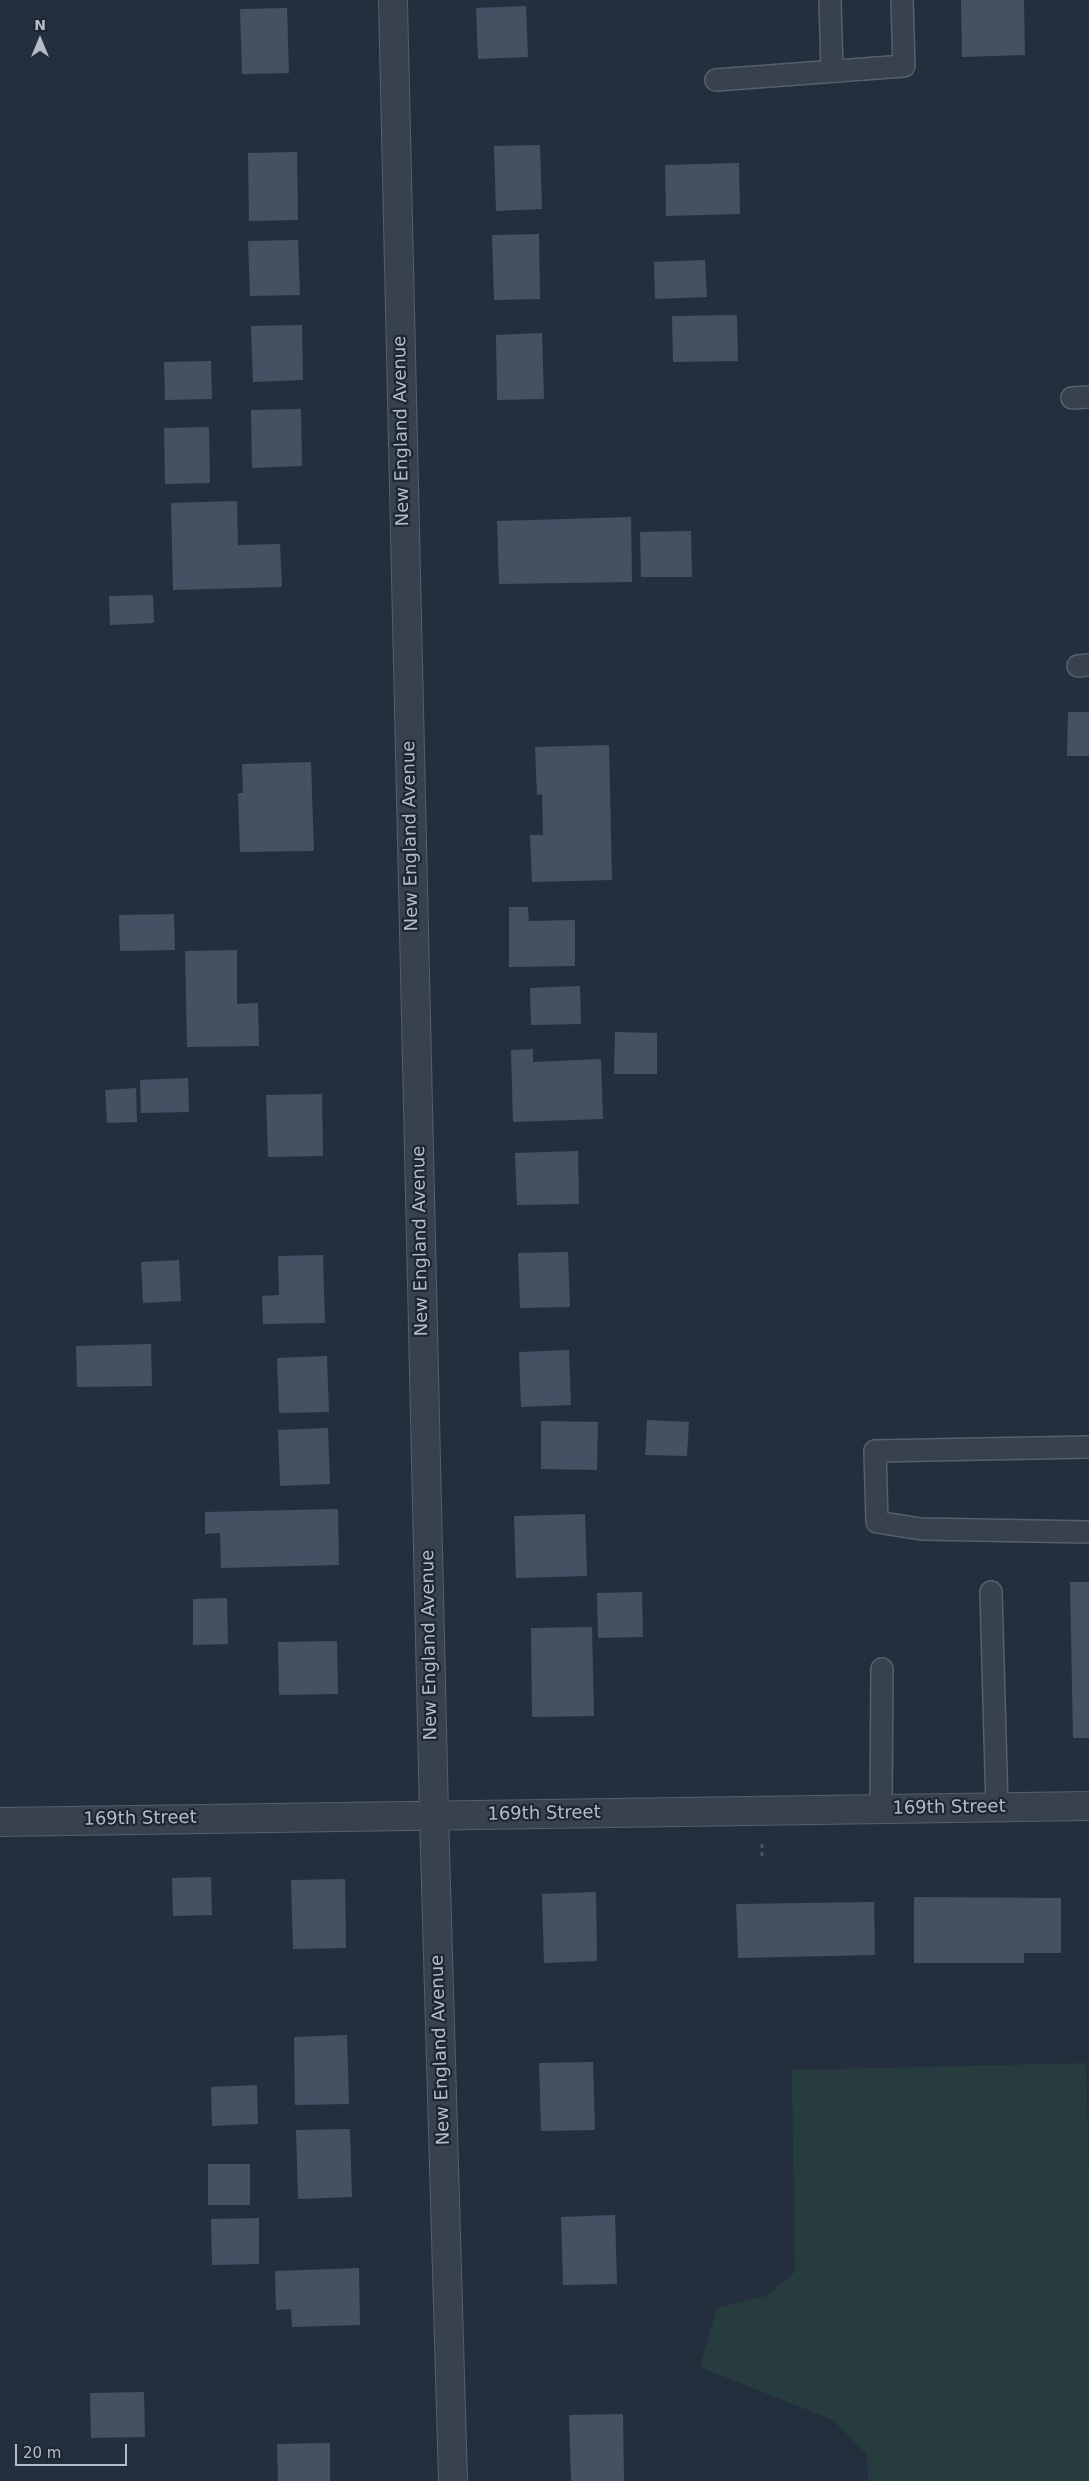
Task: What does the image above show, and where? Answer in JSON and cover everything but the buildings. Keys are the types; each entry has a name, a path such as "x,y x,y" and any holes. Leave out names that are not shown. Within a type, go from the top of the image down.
{"street":[{"name":"New England Avenue","path":"393,0 434,1815 453,2481"},
{"name":"169th Street","path":"0,1822 1089,1806"}],"lane":[{"path":"830,0 832,71"},
{"path":"716,80 904,66 902,0"},
{"path":"1089,1447 875,1451 877,1522 921,1529 1089,1532"},
{"path":"992,1592 997,1808"},
{"path":"881,1810 882,1669"}],"green space":[{"path":"1086,2063 1089,2171 1089,2481 868,2481 867,2455 833,2420 700,2367 717,2308 766,2296 795,2272 792,2070"}]}
